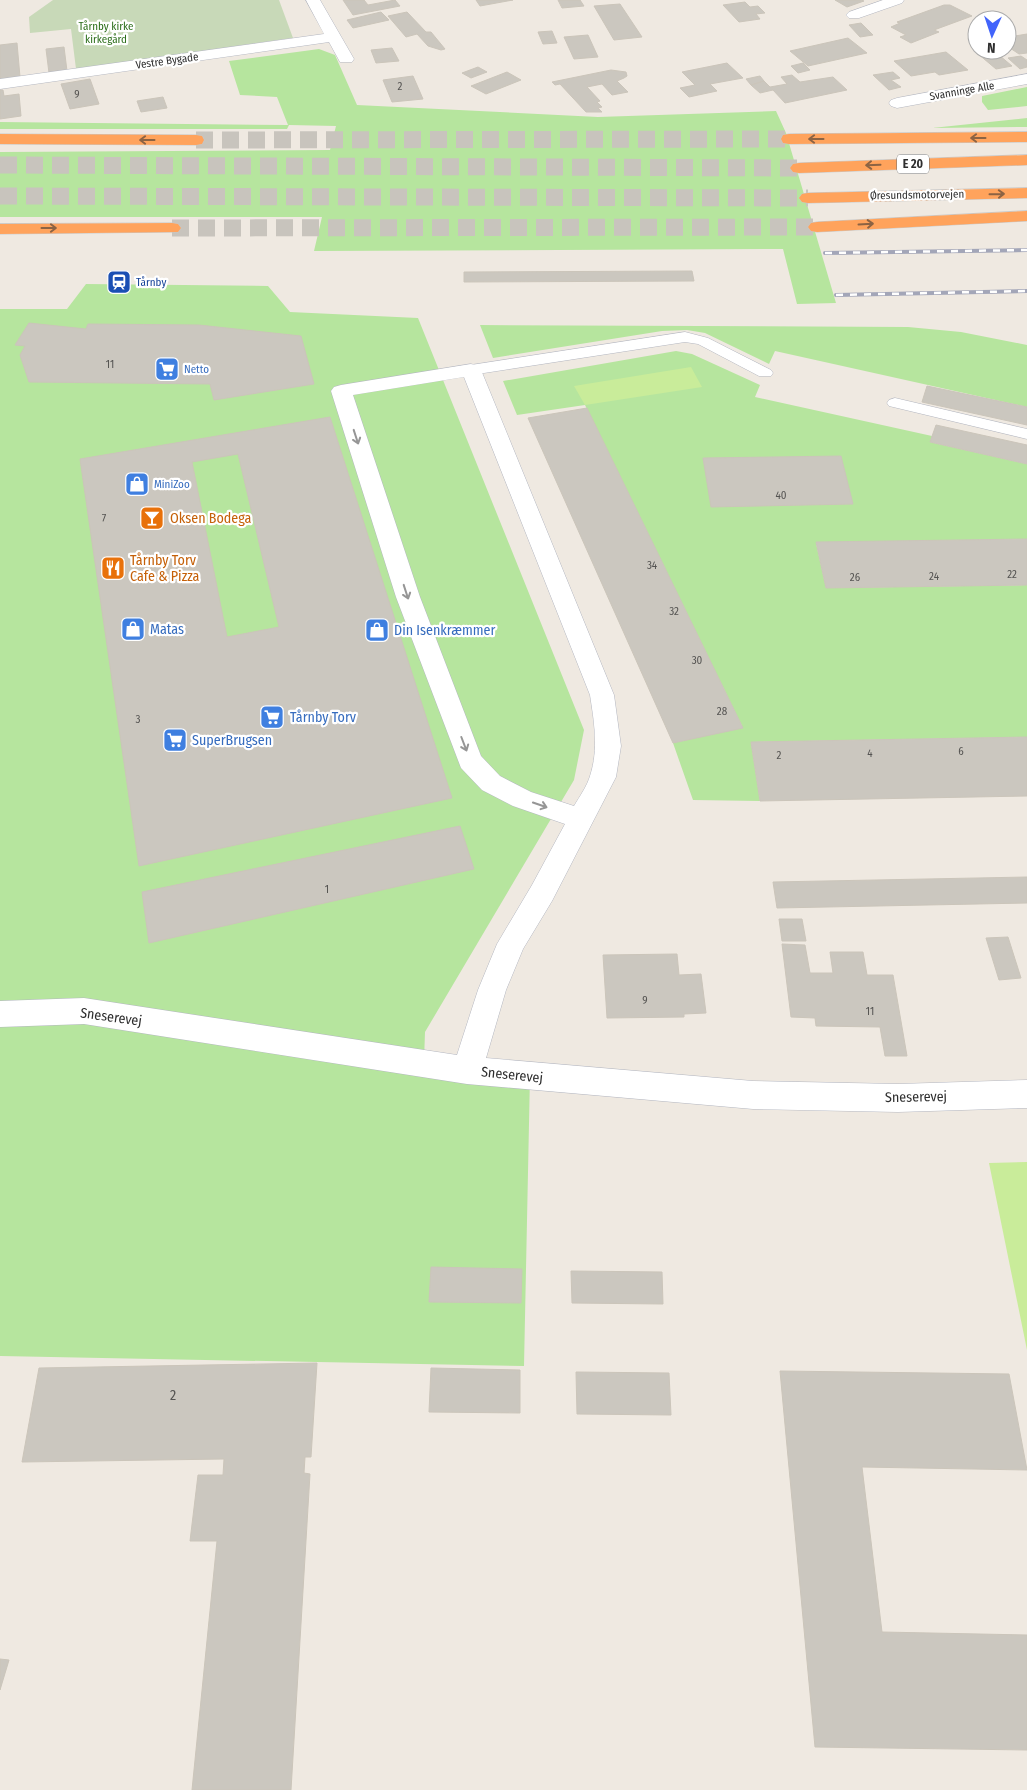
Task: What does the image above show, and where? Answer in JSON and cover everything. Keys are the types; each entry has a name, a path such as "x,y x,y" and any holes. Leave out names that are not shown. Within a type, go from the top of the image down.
{"highway":[{"path":"789,139 1027,137"},
{"path":"0,139 196,140"},
{"name":"E 20","path":"799,168 1027,160"},
{"name":"Øresundsmotorvejen","path":"808,198 1027,193"},
{"path":"817,227 1027,216"},
{"path":"0,229 172,228"}],"street":[{"path":"314,0 346,59"},
{"path":"854,15 897,0"},
{"name":"Vestre Bygade","path":"0,84 334,37"},
{"name":"Svanninge Alle","path":"897,103 1027,79"},
{"path":"467,1070 492,990 511,944 542,893 603,777 608,760 609,743 602,694 471,370 341,391 408,597 470,761 491,783 522,799 580,819"},
{"name":"Sneserevej","path":"0,1014 84,1011 467,1070 753,1095 898,1098 1027,1094"}],"lane":[{"path":"471,370 684,337 703,341 765,373"},
{"path":"895,403 1027,434"}],"green space":[{"name":"Tårnby kirke kirkegård","path":"53,0 279,0 293,38 76,69 71,29 30,33 29,17"},
{"path":"319,49 335,55 357,105 598,117 776,111 786,133 836,303 797,304 783,249 314,251 322,217 0,217 0,152 330,150 336,126 289,125 287,129 0,129 0,122 288,125 277,97 240,95 229,61"},
{"path":"1027,87 1027,106 988,110 982,102 982,96"},
{"path":"1027,118 1027,127 932,128"},
{"path":"86,284 268,286 290,312 418,318 584,730 574,780 425,1032 424,1061 530,1075 524,1366 0,1356 0,309 67,309"},
{"path":"480,325 908,327 961,332 1027,345 1027,407 775,351 769,364 705,333 687,330 662,331 493,358"},
{"path":"676,351 692,354 760,385 755,397 932,436 930,442 1027,464 1027,539 816,543 826,588 1027,585 1027,737 751,742 760,801 693,800 673,743 742,726 585,405 517,415 503,381"},
{"path":"691,367 702,387 585,405 574,386"},
{"path":"1027,1162 1027,1350 989,1163"}],"building":[{"path":"343,0 364,0 368,5 395,0 400,6 353,15"},
{"path":"476,0 513,0 480,6"},
{"path":"558,0 580,0 584,6 562,8"},
{"path":"835,0 861,0 864,1 847,7"},
{"path":"745,2 750,7 758,6 765,13 756,14 760,19 739,22 723,5"},
{"path":"620,4 642,37 614,40 594,6"},
{"path":"944,5 950,5 967,14 967,18 934,30 939,32 911,43 900,37 906,35 891,27 900,23 897,22"},
{"path":"381,12 389,20 353,28 347,20"},
{"path":"407,12 426,32 431,32 445,49 441,50 428,46 417,34 406,37 388,16"},
{"path":"861,23 873,35 860,37 849,25"},
{"path":"552,31 557,43 543,44 538,32"},
{"path":"1027,34 1027,53 1017,53 1017,36"},
{"path":"588,35 598,57 574,59 564,37"},
{"path":"848,38 867,53 808,66 790,51"},
{"path":"17,43 20,77 0,79 0,45"},
{"path":"64,47 67,71 49,73 46,49"},
{"path":"392,48 399,61 376,63 371,50"},
{"path":"946,52 968,70 939,75 935,72 911,76 894,61"},
{"path":"1021,56 1027,60 1027,67 1020,69 1010,60 1017,60 1017,57"},
{"path":"985,60 1005,60 1012,66 996,69"},
{"path":"727,63 743,78 710,84 717,91 689,97 680,88 695,85 682,72"},
{"path":"803,63 810,70 798,73 791,66"},
{"path":"478,67 487,72 471,78 462,73"},
{"path":"611,70 626,72 627,76 617,81 628,92 612,95 602,84 587,87 600,101 597,102 602,107 598,108 602,112 586,112 560,84 555,85 552,82"},
{"path":"507,72 521,80 486,94 471,86"},
{"path":"893,72 900,78 891,80 901,87 889,90 873,75"},
{"path":"792,75 800,82 833,77 847,90 785,103 773,90 760,93 751,85 764,81 770,87 787,84 781,77"},
{"path":"413,76 423,99 392,102 383,80"},
{"path":"760,76 764,81 751,85 746,79"},
{"path":"90,79 99,104 70,109 61,84"},
{"path":"0,90 3,90 4,96 19,94 21,116 0,119"},
{"path":"163,97 167,108 141,112 137,101"},
{"path":"692,271 694,281 464,282 464,272"},
{"name":"Netto","path":"29,323 86,329 88,324 199,325 301,336 314,384 214,400 210,384 29,382 20,355 25,346 15,345"},
{"path":"927,386 1027,407 1027,425 922,402"},
{"path":"587,408 743,728 673,743 528,418"},
{"name":"Tårnby Torv","path":"330,417 452,798 139,866 80,459","holes":["238,454 279,627 227,637 192,462"]},
{"path":"936,425 1027,445 1027,464 930,442"},
{"path":"841,456 853,504 711,507 703,458"},
{"path":"1027,539 1027,585 826,588 816,542"},
{"path":"1027,737 1027,796 760,801 751,742"},
{"path":"460,826 474,869 149,943 142,892"},
{"path":"1027,877 1027,903 777,908 773,882"},
{"path":"779,919 802,919 806,941 782,941"},
{"path":"1008,937 1021,978 999,980 986,938"},
{"path":"782,944 805,945 810,973 833,973 830,952 863,952 867,975 893,975 907,1056 885,1056 880,1027 816,1026 815,1018 791,1017"},
{"path":"677,954 679,975 701,974 706,1013 684,1014 684,1017 607,1018 603,955"},
{"path":"431,1267 522,1269 521,1303 429,1302"},
{"path":"571,1271 662,1272 663,1304 572,1303"},
{"path":"317,1363 311,1457 305,1457 304,1473 310,1474 291,1790 192,1790 217,1541 190,1541 198,1475 223,1475 224,1459 22,1462 39,1368"},
{"path":"431,1368 520,1370 520,1413 429,1412"},
{"path":"780,1371 1009,1374 1027,1470 862,1467 882,1632 1027,1635 1027,1750 815,1747"},
{"path":"576,1372 669,1373 671,1415 577,1414"},
{"path":"0,1659 9,1660 0,1690"}],"tunnel":[{"path":"196,140 789,139"},
{"path":"0,165 799,168"},
{"path":"0,196 808,198"},
{"path":"172,228 817,227"}],"railway":[{"path":"825,253 1027,250"},
{"path":"836,295 1027,291"}],"place":[{"name":"Tårnby","path":"119,282"},
{"name":"Netto","path":"167,369"},
{"name":"MiniZoo","path":"137,484"},
{"name":"Oksen Bodega","path":"152,518"},
{"name":"Tårnby Torv Cafe & Pizza","path":"113,568"},
{"name":"Matas","path":"133,629"},
{"name":"Din Isenkræmmer","path":"377,630"},
{"name":"Tårnby Torv","path":"272,717"},
{"name":"SuperBrugsen","path":"175,740"}]}
